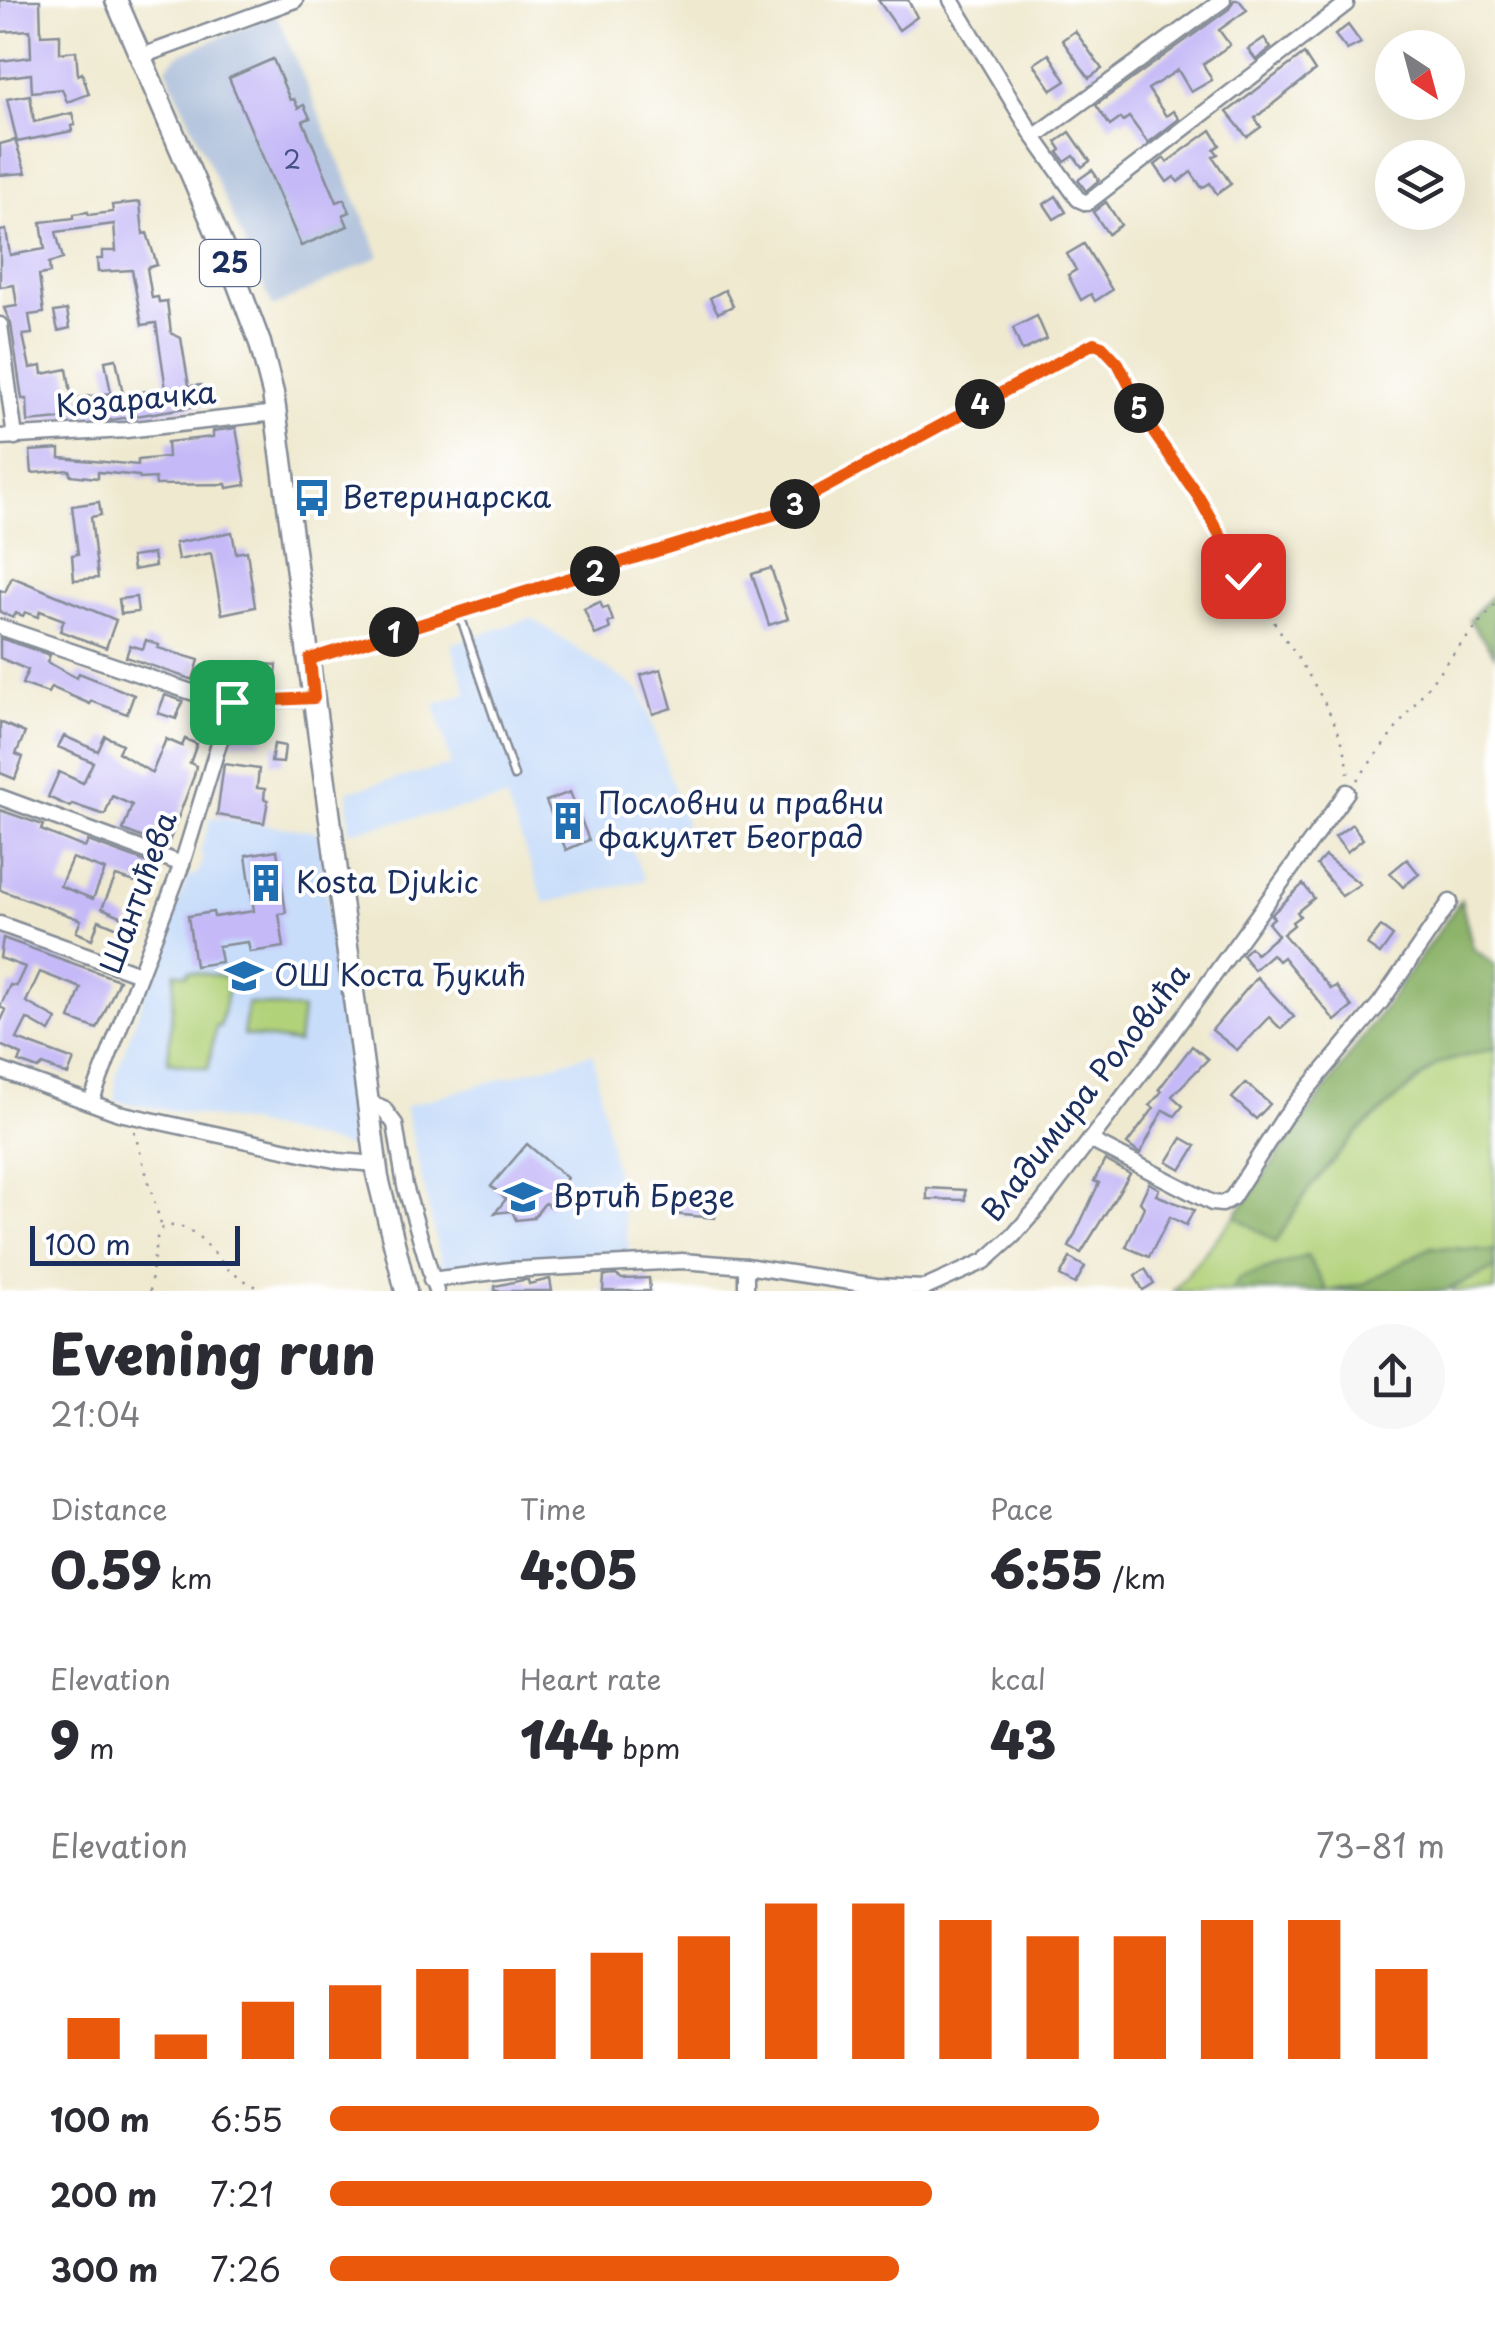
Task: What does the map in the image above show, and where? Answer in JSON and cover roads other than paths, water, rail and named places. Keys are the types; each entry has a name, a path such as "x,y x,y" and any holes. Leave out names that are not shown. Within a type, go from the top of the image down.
{"main road":[{"name":"25","path":"116,0 254,324 276,413 376,1164 386,1222 406,1291"}],"street":[{"path":"142,56 295,0"},
{"path":"951,0 1034,138 1084,203 1346,4"},
{"path":"1034,138 1223,0"},
{"path":"0,326 8,437"},
{"name":"Козарачка","path":"8,437 126,430 276,413"},
{"path":"0,627 178,689 232,702 314,698"},
{"name":"Шантићева","path":"91,1102 182,864 232,702"},
{"name":"Владимира Роловића","path":"434,1285 510,1270 682,1261 746,1266 876,1289 930,1289 985,1261 1013,1236 1090,1140 1348,792"},
{"path":"0,797 182,864"},
{"path":"1090,1140 1212,1203 1222,1204 1232,1198 1284,1116 1380,1002 1450,902"},
{"path":"0,924 139,974"},
{"path":"0,1070 130,1115 338,1161 376,1164"},
{"path":"370,1102 384,1108 395,1124 405,1186 434,1285"},
{"path":"746,1266 746,1291"}],"lane":[{"path":"310,659 776,514 1094,343 1118,363"},
{"path":"453,616 464,624 514,776"}],"place":[{"name":"Ветеринарска","path":"312,498"},
{"name":"Пословни и правни факултет Београд","path":"568,821"},
{"name":"Kosta Djukic","path":"266,883"},
{"name":"ОШ Коста Ђукић","path":"244,976"},
{"name":"Вртић Брезе","path":"523,1197"}]}
